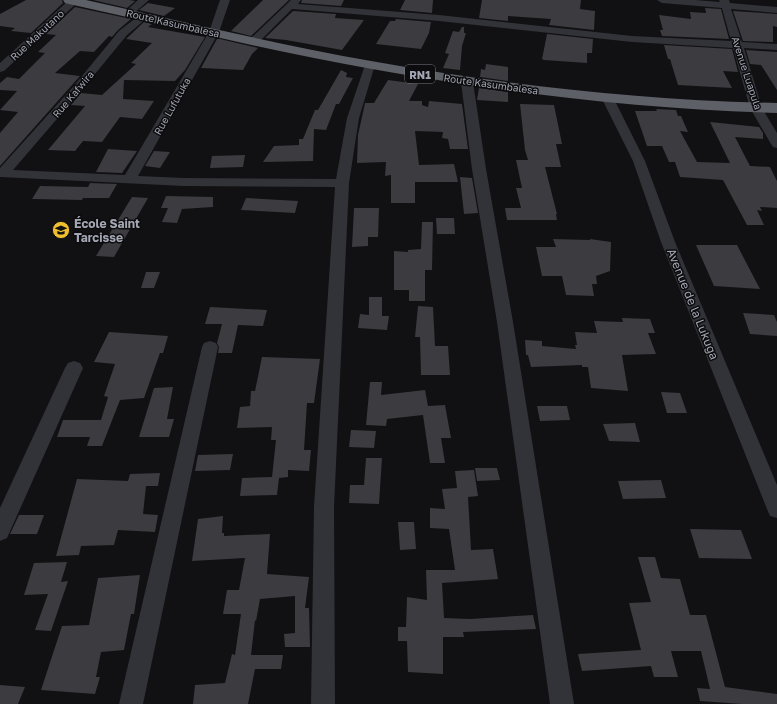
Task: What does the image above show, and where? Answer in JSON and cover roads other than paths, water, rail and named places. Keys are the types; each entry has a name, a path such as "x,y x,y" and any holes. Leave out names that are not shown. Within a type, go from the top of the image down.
{"highway":[{"name":"Route Kasumbalesa","path":"73,0 254,41 370,65 467,82 608,99 777,108"}],"street":[{"name":"Rue Makutano","path":"0,69 73,0"},
{"path":"129,13 144,0"},
{"name":"Rue Lufutuka","path":"129,180 214,32 225,0"},
{"path":"662,0 725,2 777,10"},
{"name":"Avenue Luapula","path":"725,2 756,108 777,144"},
{"path":"254,41 293,3 460,20 632,40 777,47"},
{"name":"Rue Kafwira","path":"1,173 56,114 111,46 123,33 144,16"},
{"path":"323,704 324,507 342,183 353,118 370,65"},
{"path":"467,82 479,169 505,322 562,704"},
{"name":"Avenue de la Lukuga","path":"608,99 638,161 671,249 777,509"},
{"path":"1,173 129,180 237,183 342,183"},
{"path":"131,704 210,347"},
{"path":"0,531 74,368"}],"place":[{"name":"École Saint Tarcisse","path":"61,230"}]}
